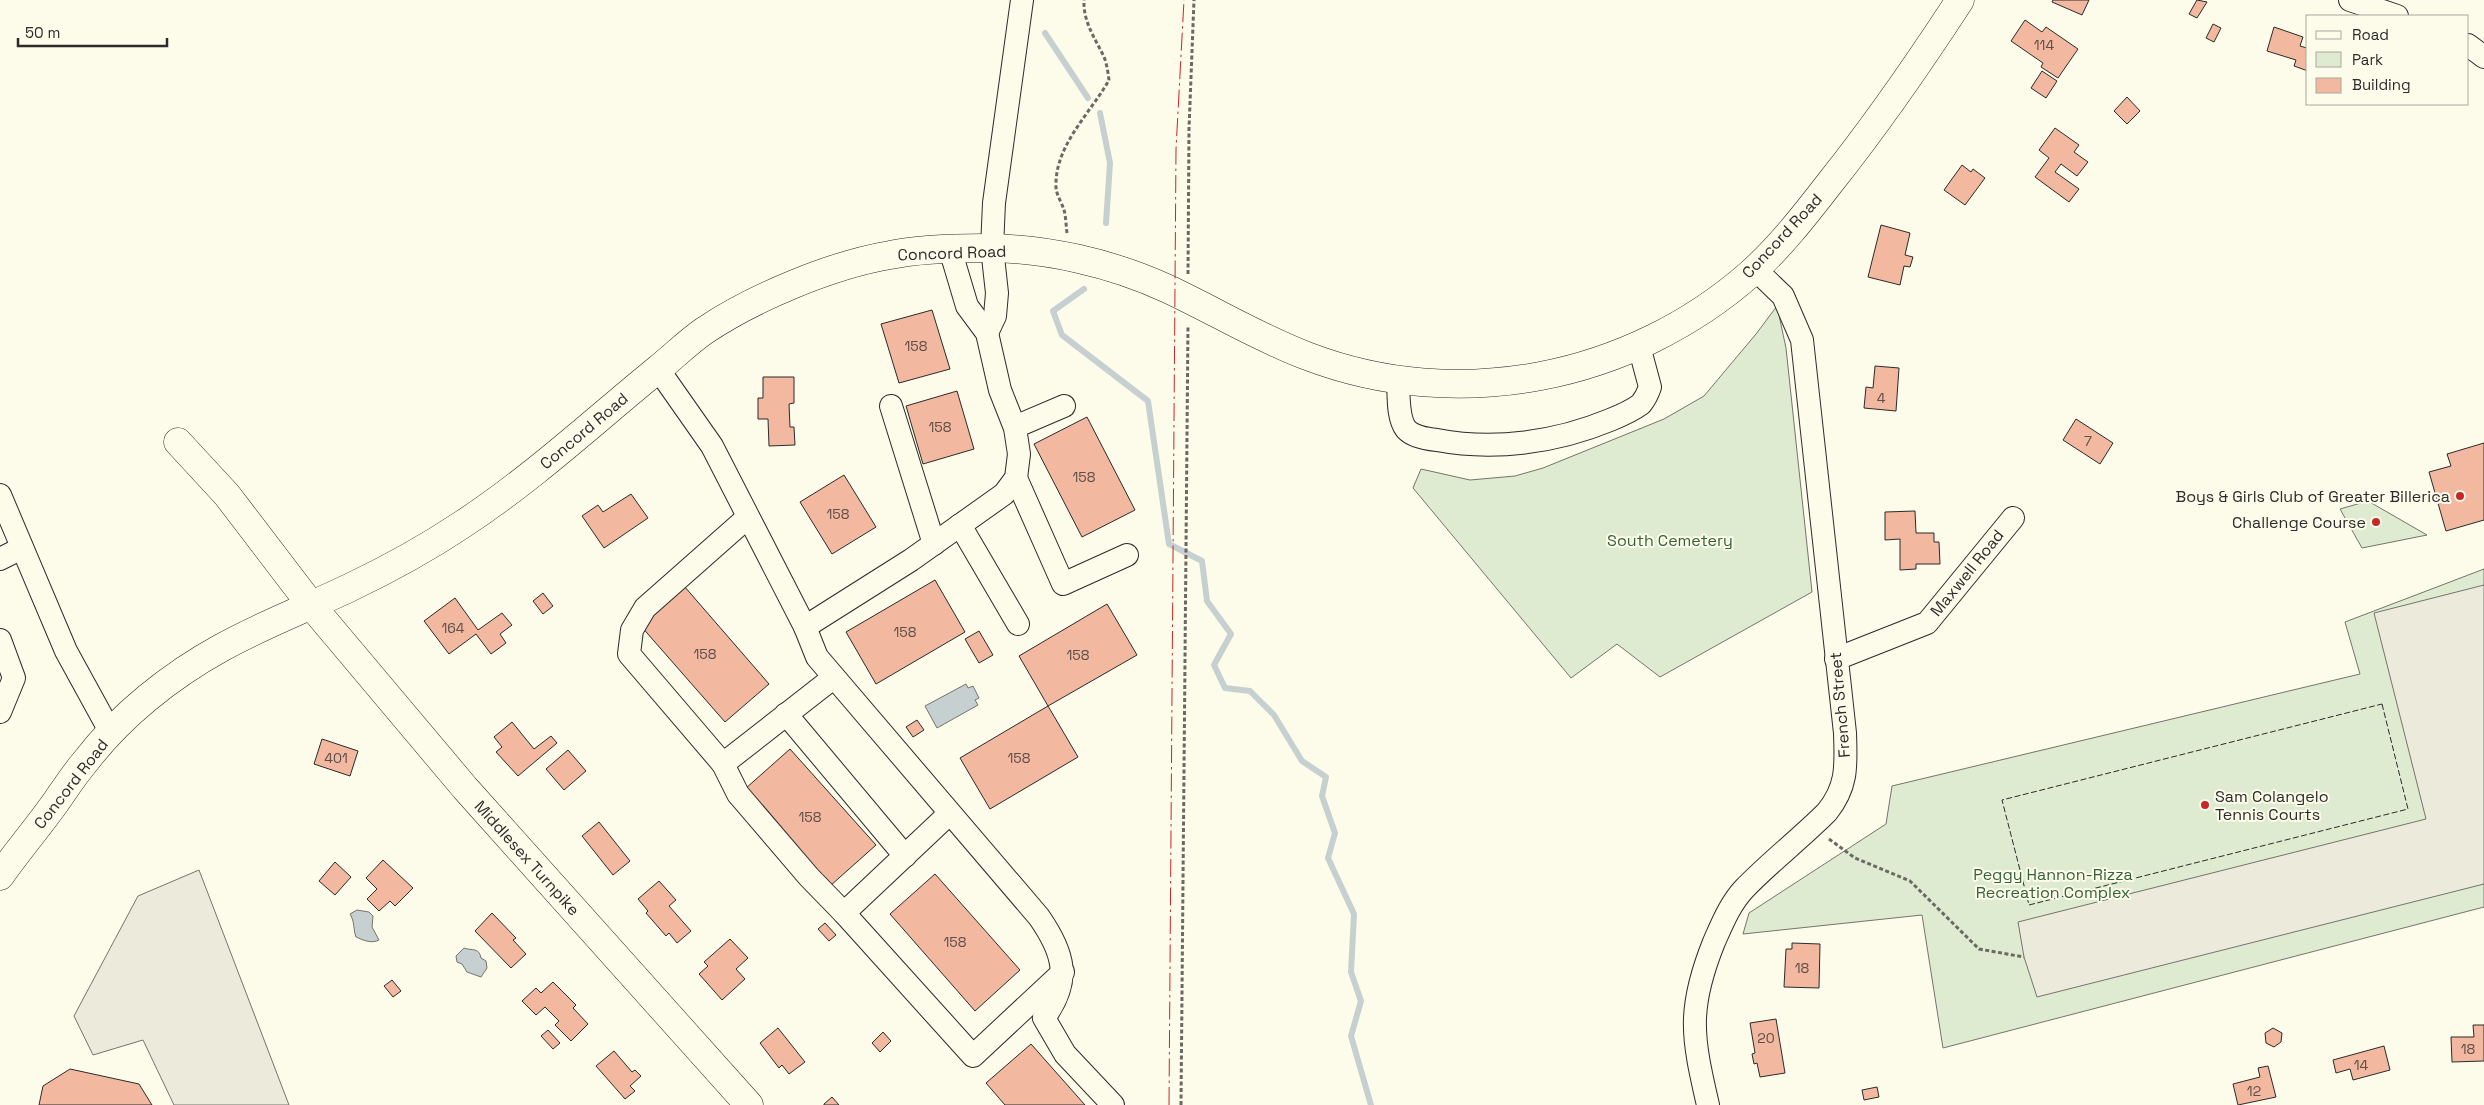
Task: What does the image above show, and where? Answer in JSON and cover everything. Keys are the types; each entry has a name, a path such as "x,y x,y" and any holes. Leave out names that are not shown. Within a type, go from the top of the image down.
{"main road":[{"name":"Concord Road","path":"0,876 88,758 111,733 138,708 197,662 224,646 408,558 501,499 703,332 758,301 825,272 888,255 950,249 992,248 1060,255 1131,274 1310,357 1339,367 1398,380 1463,384 1534,378 1606,360 1670,331 1701,312 1755,269 1789,233 1848,160 1923,57 1960,0"},
{"name":"Middlesex Turnpike","path":"178,442 227,494 311,605 465,788 749,1105"}],"street":[{"path":"987,333 995,316 997,293 992,248 994,203 1022,0"},
{"path":"2350,0 2395,15"},
{"path":"2469,46 2484,57"},
{"path":"950,249 966,306 987,333 1000,390 1015,427 1018,454 1016,478 1063,584 1127,555"},
{"name":"French Street","path":"1708,1105 1694,1040 1696,1000 1704,968 1721,925 1742,890 1812,827 1839,797 1844,781 1845,733 1802,340 1783,296 1755,269"},
{"path":"1398,380 1402,421 1405,428 1411,433 1423,438 1451,443 1479,444 1534,441 1592,428 1640,404 1650,387 1639,346"},
{"path":"658,369 712,446 805,627 817,657 949,814 1039,917 1054,939 1063,972 1056,1002 1044,1018 1065,1054 1113,1105"},
{"path":"890,406 934,544"},
{"path":"1015,427 1064,406"},
{"path":"805,627 934,544 1004,494 1016,478"},
{"path":"0,495 66,651 111,733"},
{"path":"748,517 645,608 632,630 629,654 723,764 738,794 809,877 973,1056 1063,972"},
{"name":"Maxwell Road","path":"1836,659 1926,623 2013,518"},
{"path":"960,525 1018,624"},
{"path":"0,559 22,548"},
{"path":"0,640 14,678 1,707"},
{"path":"723,764 833,678"},
{"path":"786,714 905,856"},
{"path":"844,913 949,814"}],"path":[{"path":"1060,255 1067,233 1064,212 1056,190 1058,170 1074,130 1100,98 1110,80 1104,58 1092,36 1084,11 1084,0"},
{"path":"1181,1105 1188,299 1194,0"},
{"path":"1812,827 1855,858 1910,881 1980,949 2024,957"}],"green space":[{"name":"South Cemetery","path":"1777,306 1786,348 1812,592 1660,677 1617,644 1571,678 1413,488 1421,469 1470,480 1515,476 1543,468 1664,419 1704,396"},
{"name":"Challenge Course","path":"2368,501 2427,535 2362,548 2340,509"},
{"name":"Peggy Hannon-Rizza Recreation Complex","path":"2484,569 2484,907 1943,1048 1922,915 1743,934 1749,913 1886,824 1892,786 2360,674 2345,622"}],"shaded area":[{"path":"2484,585 2484,884 2037,997 2024,957 2018,922 2426,819 2374,613"},
{"path":"966,684 968,688 973,686 979,698 975,700 978,705 937,728 925,706"},
{"path":"199,870 289,1105 174,1105 143,1040 93,1055 74,1016 138,896"},
{"path":"357,910 369,912 373,916 372,927 379,940 370,942 356,937 350,914"},
{"path":"464,948 479,952 481,958 486,961 487,968 481,977 467,972 462,964 457,962 456,956"}],"building":[{"path":"2053,0 2089,0 2082,15 2052,2"},
{"path":"2197,0 2207,2 2197,18 2189,14"},
{"path":"2025,20 2042,32 2046,27 2078,49 2058,78 2041,67 2043,63 2011,41"},
{"path":"2213,24 2221,28 2214,42 2206,38"},
{"path":"2274,27 2303,37 2300,46 2306,48 2306,70 2294,66 2296,60 2267,51"},
{"path":"2042,71 2057,81 2046,98 2031,88"},
{"path":"2127,97 2140,111 2127,124 2114,111"},
{"path":"2055,128 2079,145 2074,152 2088,162 2077,176 2061,164 2055,172 2079,189 2069,202 2035,177 2049,158 2039,150"},
{"path":"1962,165 1971,172 1973,169 1985,178 1965,205 1944,190"},
{"path":"1881,225 1910,233 1905,255 1913,257 1910,267 1904,266 1900,285 1868,277"},
{"path":"932,310 950,369 899,383 881,324"},
{"path":"1875,366 1899,368 1896,411 1864,408 1866,387 1873,388"},
{"path":"763,377 794,377 794,403 789,404 790,427 794,427 795,445 769,446 768,419 758,419 758,398 763,398"},
{"path":"957,391 974,449 923,464 906,406"},
{"path":"1087,417 1135,510 1082,537 1034,444"},
{"path":"2076,419 2113,443 2100,464 2063,440"},
{"name":"Boys & Girls Club of Greater Billerica","path":"2484,443 2484,520 2446,531 2429,472 2451,466 2447,454"},
{"path":"844,475 876,527 832,554 800,502"},
{"path":"631,494 648,518 604,548 582,516 598,505 603,512"},
{"path":"1915,511 1916,533 1934,533 1934,542 1939,542 1940,564 1916,564 1916,569 1900,570 1900,539 1885,540 1885,512"},
{"path":"935,580 965,632 876,684 846,632"},
{"path":"684,586 769,684 725,722 640,625"},
{"path":"543,593 553,606 543,614 533,601"},
{"path":"455,598 478,630 502,613 512,625 500,634 506,643 491,654 476,634 449,654 424,621"},
{"path":"1107,604 1137,655 1048,706 1019,656"},
{"path":"979,631 993,655 979,663 965,639"},
{"path":"1048,706 1078,757 990,809 960,758"},
{"path":"917,720 924,730 913,737 906,727"},
{"path":"512,722 534,749 551,736 557,743 518,776 496,752 502,747 494,737"},
{"path":"322,739 358,751 350,776 314,764"},
{"path":"790,749 876,845 830,886 745,789"},
{"path":"568,750 586,771 564,790 546,769"},
{"path":"599,822 630,861 613,875 582,836"},
{"path":"383,860 413,888 395,906 390,901 379,911 367,899 377,889 366,878"},
{"path":"335,862 351,877 335,895 319,881"},
{"path":"935,874 1020,970 975,1011 890,914"},
{"path":"659,881 676,900 669,906 691,931 677,943 669,933 666,936 646,913 648,911 638,899"},
{"path":"492,913 516,938 513,940 526,954 511,968 475,931"},
{"path":"825,923 836,935 829,941 818,929"},
{"path":"730,939 748,958 736,969 745,979 722,1000 699,974 708,966 704,962"},
{"path":"1792,943 1820,944 1819,988 1784,987 1786,949 1792,949"},
{"path":"392,980 401,991 393,997 384,986"},
{"path":"553,982 576,1005 573,1008 588,1024 571,1041 555,1025 559,1021 545,1007 536,1015 522,1001 536,988 541,993"},
{"path":"1776,1019 1785,1073 1760,1077 1757,1063 1754,1064 1752,1054 1755,1053 1750,1023"},
{"path":"2473,1025 2484,1025 2484,1061 2452,1062 2451,1037 2474,1037"},
{"path":"778,1028 805,1062 789,1074 782,1065 779,1068 760,1043"},
{"path":"2273,1028 2282,1033 2281,1042 2274,1047 2266,1043 2265,1033"},
{"path":"548,1030 560,1043 553,1049 541,1036"},
{"path":"883,1032 891,1041 880,1052 872,1043"},
{"path":"1031,1044 1085,1105 1005,1105 986,1083"},
{"path":"2384,1046 2390,1070 2353,1080 2350,1069 2336,1073 2333,1060"},
{"path":"614,1051 632,1072 635,1070 641,1076 630,1086 635,1091 625,1099 596,1066"},
{"path":"2268,1066 2276,1097 2238,1105 2233,1084 2260,1077 2258,1068"},
{"path":"70,1069 139,1084 152,1105 39,1105 43,1086"},
{"path":"1877,1087 1879,1097 1864,1100 1862,1090"},
{"path":"832,1097 839,1105 824,1105 824,1104"}],"waterway":[{"path":"1045,33 1088,98"},
{"path":"1100,113 1110,163 1106,223"},
{"path":"1084,289 1053,311 1062,335 1148,401 1169,544 1202,561 1207,601 1231,634 1214,665 1225,688 1250,691 1274,715 1302,761 1326,777 1322,796 1335,833 1328,858 1354,914 1351,972 1361,1001 1351,1036 1371,1105"}],"fence":[{"path":"2382,704 2408,809 2029,905 2002,800 2382,704"}],"power":[{"path":"1169,1105 1176,149 1184,0"}],"place":[{"name":"Boys & Girls Club of Greater Billerica","path":"2460,496"},
{"name":"Challenge Course","path":"2376,522"},
{"name":"Sam Colangelo Tennis Courts","path":"2205,805"}]}
